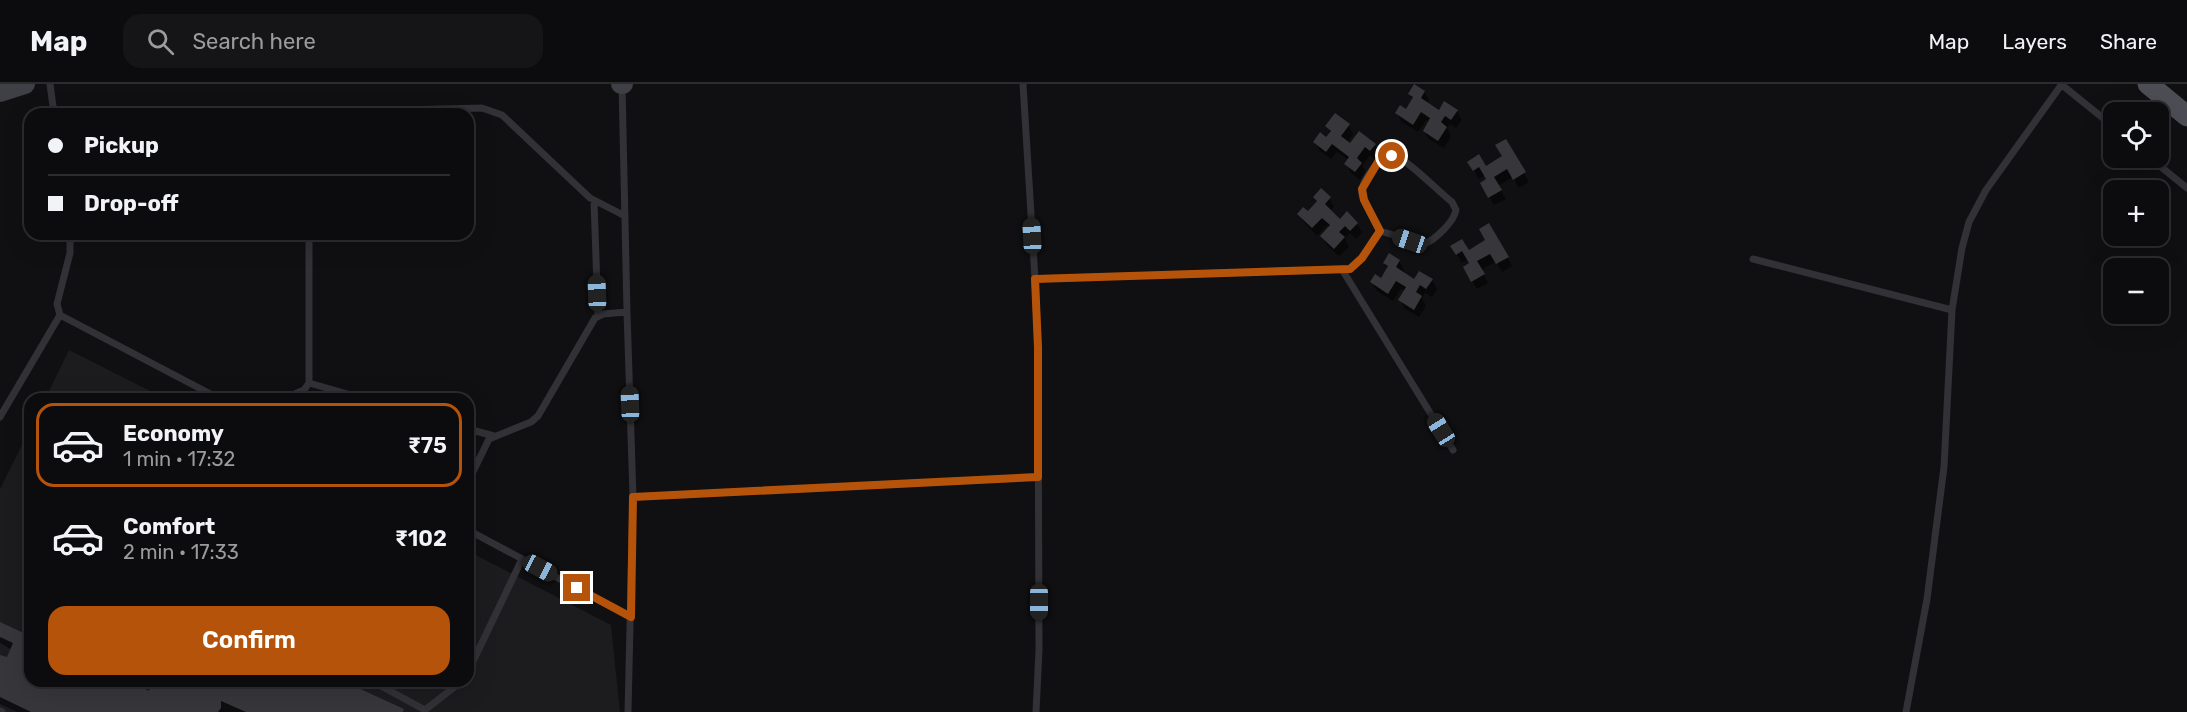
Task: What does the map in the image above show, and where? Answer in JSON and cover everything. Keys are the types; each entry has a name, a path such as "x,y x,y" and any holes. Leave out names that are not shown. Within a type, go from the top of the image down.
{"main road":[{"path":"0,92 25,84"},
{"path":"2148,84 2187,116"}],"lane":[{"path":"50,84 53,108"},
{"path":"622,84 633,497 628,712"},
{"path":"1023,84 1038,348 1039,650 1036,712"},
{"path":"1906,712 1927,599 1944,467 1952,310 1962,248 1969,222 1978,204 2062,84 2103,118"},
{"path":"474,108 488,109 502,115 594,201 625,216"},
{"path":"1389,156 1403,161 1452,202 1456,210 1455,216 1432,240 1424,244 1380,231 1364,200 1362,189 1376,165 1389,156"},
{"path":"2162,168 2187,188"},
{"path":"474,470 487,443 494,436 531,422 538,416 598,316 594,201"},
{"path":"1035,279 1343,270 1355,266 1380,231"},
{"path":"0,417 60,315 57,304 70,253 70,240"},
{"path":"297,393 304,390 309,383 309,240"},
{"path":"1753,259 1952,310"},
{"path":"1343,270 1453,450"},
{"path":"598,316 627,312"},
{"path":"60,315 209,393"},
{"path":"309,383 344,393"},
{"path":"474,431 494,436"},
{"path":"633,497 1038,477"},
{"path":"474,533 631,617"},
{"path":"474,659 522,559"},
{"path":"383,687 425,710 454,687"}],"shaded area":[{"path":"69,350 154,393 48,393"},
{"path":"24,441 24,687 474,687 474,554 611,625 620,712 0,712 0,489"}],"building":[{"path":"1414,84 1425,91 1421,98 1439,110 1444,101 1458,110 1451,120 1445,116 1441,122 1447,127 1438,141 1423,131 1430,118 1421,112 1413,125 1395,113 1400,105 1406,109 1413,97 1408,94"},
{"path":"1335,113 1350,124 1341,136 1350,143 1359,131 1376,144 1370,151 1365,147 1357,158 1362,163 1355,172 1344,164 1349,157 1332,144 1326,152 1313,142 1320,132 1326,137 1331,131 1325,126"},
{"path":"1506,139 1526,172 1513,180 1507,169 1494,177 1502,190 1488,198 1480,183 1486,179 1479,167 1473,171 1467,162 1479,154 1486,166 1502,156 1495,145"},
{"path":"1321,188 1331,197 1325,204 1340,219 1347,211 1358,223 1350,231 1345,226 1339,232 1345,237 1334,249 1320,236 1330,225 1322,218 1312,228 1297,214 1303,207 1308,211 1317,201 1313,197"},
{"path":"1489,223 1509,257 1496,264 1490,254 1477,261 1485,274 1471,282 1463,267 1469,263 1462,251 1456,255 1450,246 1462,239 1469,250 1485,240 1479,229"},
{"path":"1389,253 1400,260 1396,267 1414,279 1419,271 1433,279 1426,289 1420,285 1416,292 1422,296 1414,310 1398,300 1406,287 1396,281 1388,294 1370,282 1375,274 1381,278 1388,266 1383,263"},
{"path":"0,622 24,633 24,687 141,687 149,691 150,687 356,687 404,709 403,712 246,712 221,701 221,708 218,712 31,712 0,697 0,655 7,657 13,643 0,637"}],"route":[{"path":"577,588 631,617 633,497 1038,477 1038,348 1035,279 1350,269 1362,258 1380,231 1364,200 1363,186 1378,162 1392,156"}]}
